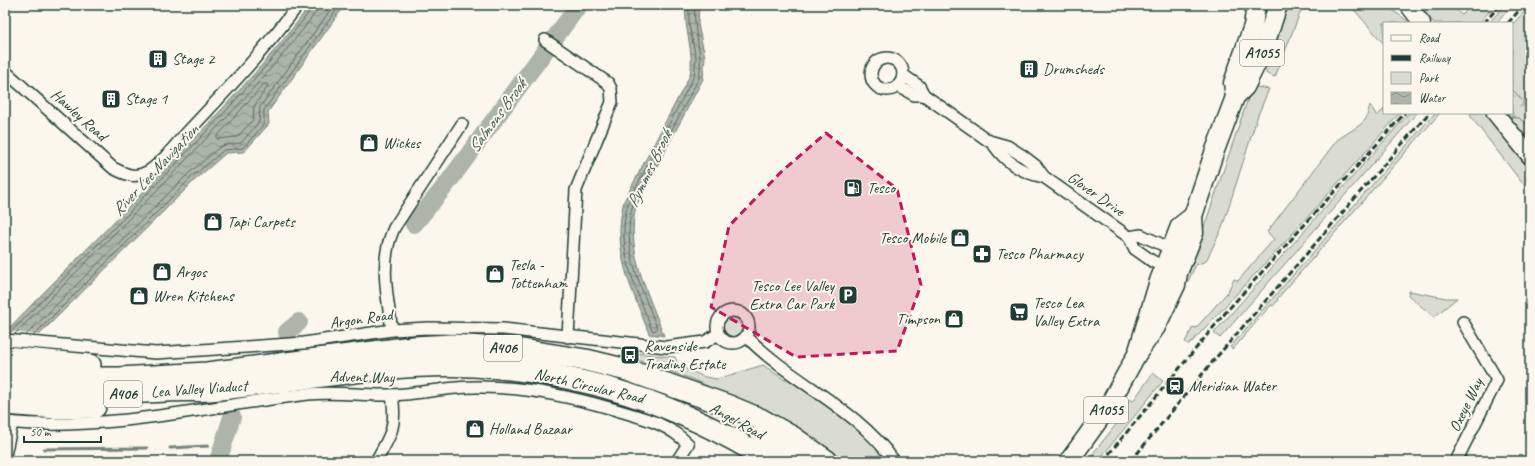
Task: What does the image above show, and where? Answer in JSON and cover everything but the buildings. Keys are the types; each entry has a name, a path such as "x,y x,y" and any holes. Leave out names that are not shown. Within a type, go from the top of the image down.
{"highway":[{"name":"North Circular Road","path":"332,358 413,347 452,345 516,349 586,360 626,370 670,385"},
{"path":"5,357 45,385 56,408 120,405 207,381"},
{"name":"Lea Valley Viaduct","path":"207,381 332,358"},
{"name":"North Circular Road","path":"345,374 422,367 462,366 535,372 568,377 607,386 679,412 735,439 770,461"},
{"name":"Lea Valley Viaduct","path":"5,373 45,385"},
{"name":"Lea Valley Viaduct","path":"5,390 119,378 207,381 345,374"},
{"path":"7,416 45,385"},
{"name":"Angel Road","path":"670,385 734,418 801,461"},
{"name":"A406","path":"670,385 729,406 760,419 794,438 828,461"}],"main road":[{"name":"A1055","path":"1069,461 1108,407 1136,354 1174,262 1194,233 1193,216 1235,97 1234,83 1253,26 1256,5"},
{"path":"1253,26 1264,5"},
{"name":"A1055","path":"1235,97 1245,87 1252,74 1264,48 1278,5"}],"street":[{"name":"Hawley Road","path":"5,71 113,168 128,176 134,176 148,172 157,165 202,116 298,5"},
{"path":"549,42 608,82 612,96 612,102 576,190 568,337"},
{"path":"880,59 894,59 901,66 903,75 898,86 886,90 876,85 871,76 873,66 880,59"},
{"name":"Glover Drive","path":"903,75 920,86 924,95 992,142 1000,155 1030,174 1044,178 1129,237 1135,249 1174,262"},
{"name":"Glover Drive","path":"898,86 914,95 924,95"},
{"path":"1497,114 1530,156"},
{"path":"392,330 385,289 386,253 389,238 462,124"},
{"name":"Glover Drive","path":"1129,237 1142,235 1174,262"},
{"path":"734,310 743,314 747,318 750,327 747,337 734,344 724,341 718,334 717,325 720,316 728,311 734,310"},
{"name":"Oxeye Way","path":"1456,461 1497,380 1463,322"},
{"name":"Argon Road","path":"5,340 156,353 304,343 392,330 428,328 496,329 677,347 705,342 718,334"},
{"path":"747,337 764,355 858,421 881,442 894,461"},
{"name":"Advent Way","path":"7,416 62,424 155,417 326,392 392,395 476,387 554,394 588,402 655,422 667,427 688,444 677,461"},
{"path":"376,461 394,425 395,416 392,395"},
{"path":"5,455 9,446 7,416"}],"highlighted area":[{"path":"826,133 897,189 921,285 897,351 796,357 711,307 729,226 781,172"}],"green space":[{"path":"1284,5 1303,5 1275,77 1267,74 1263,67"},
{"path":"1350,5 1386,5 1409,22 1383,22 1383,43"},
{"path":"1419,5 1451,5 1462,15 1472,5 1495,5 1480,22 1433,22"},
{"path":"1505,5 1512,5 1498,22 1490,22"},
{"path":"1530,5 1530,109 1513,90 1513,24"},
{"path":"1257,87 1269,89 1258,115 1222,228 1206,261 1196,265 1184,289 1177,292 1203,230 1250,93"},
{"path":"1513,90 1530,109 1530,126 1519,118 1510,117 1508,114 1513,114"},
{"path":"1370,105 1377,116 1383,110 1383,114 1399,114 1286,241 1189,345 1185,342 1193,327 1196,328 1227,293 1234,279 1238,281 1274,239 1267,232 1337,140 1360,125 1366,119"},
{"path":"1408,114 1416,114 1220,338 1214,333"},
{"path":"1434,114 1439,114 1277,299 1278,300 1273,306 1271,305 1233,349 1230,347"},
{"path":"1470,114 1486,114 1530,171 1530,193 1471,117"},
{"path":"1510,117 1519,118 1530,126 1530,141"},
{"path":"1409,291 1446,298 1457,298 1434,317 1408,295"},
{"path":"733,317 740,320 743,327 740,334 733,337 726,334 723,327 726,320"},
{"path":"624,352 675,357 679,366 705,377 717,379 763,365 785,380 787,378 853,426 887,461 838,461 725,394 694,380 624,355"},
{"path":"1153,373 1163,381 1098,461 1087,461 1126,412 1123,409 1130,399 1133,401"}],"water":[{"path":"310,5 345,5 268,112 269,124 244,152 226,153 195,180 44,330 5,372 5,332 195,138 269,56"},
{"name":"Pymmes Brook","path":"686,5 699,5 698,24 705,57 703,79 636,206 633,223 636,256 640,272 664,336 649,334 630,285 622,253 620,237 621,219 624,201 690,75 691,57 686,23"}],"pier":[{"path":"5,331 42,335 5,374"}],"waterway":[{"name":"Salmons Brook","path":"414,224 446,185 579,5"},
{"name":"Salmons Brook","path":"287,332 299,322"},
{"name":"Salmons Brook","path":"218,461 232,417"},
{"path":"170,448 208,446"},
{"path":"44,449 147,448"}],"railway":[{"path":"1485,22 1500,5"},
{"path":"1509,22 1524,5"},
{"path":"1103,461 1226,312 1404,114"},
{"path":"1131,461 1214,360 1428,114"}],"place":[{"name":"Stage 2","path":"158,59"},
{"name":"Drumsheds","path":"1029,69"},
{"name":"Stage 1","path":"111,99"},
{"name":"Wickes","path":"369,143"},
{"name":"Tesco","path":"853,188"},
{"name":"Tapi Carpets","path":"213,222"},
{"name":"Tesco Mobile","path":"960,238"},
{"name":"Tesco Pharmacy","path":"982,254"},
{"name":"Argos","path":"162,272"},
{"name":"Tesla - Tottenham","path":"495,274"},
{"name":"Tesco Lee Valley Extra Car Park","path":"848,295"},
{"name":"Wren Kitchens","path":"139,296"},
{"name":"Tesco Lea Valley Extra","path":"1019,312"},
{"name":"Timpson","path":"954,319"},
{"name":"Ravenside Trading Estate","path":"630,355"},
{"name":"Meridian Water","path":"1175,386"},
{"name":"Holland Bazaar","path":"475,429"}],"water label":[{"name":"River Lee Navigation","path":"155,170"}]}
